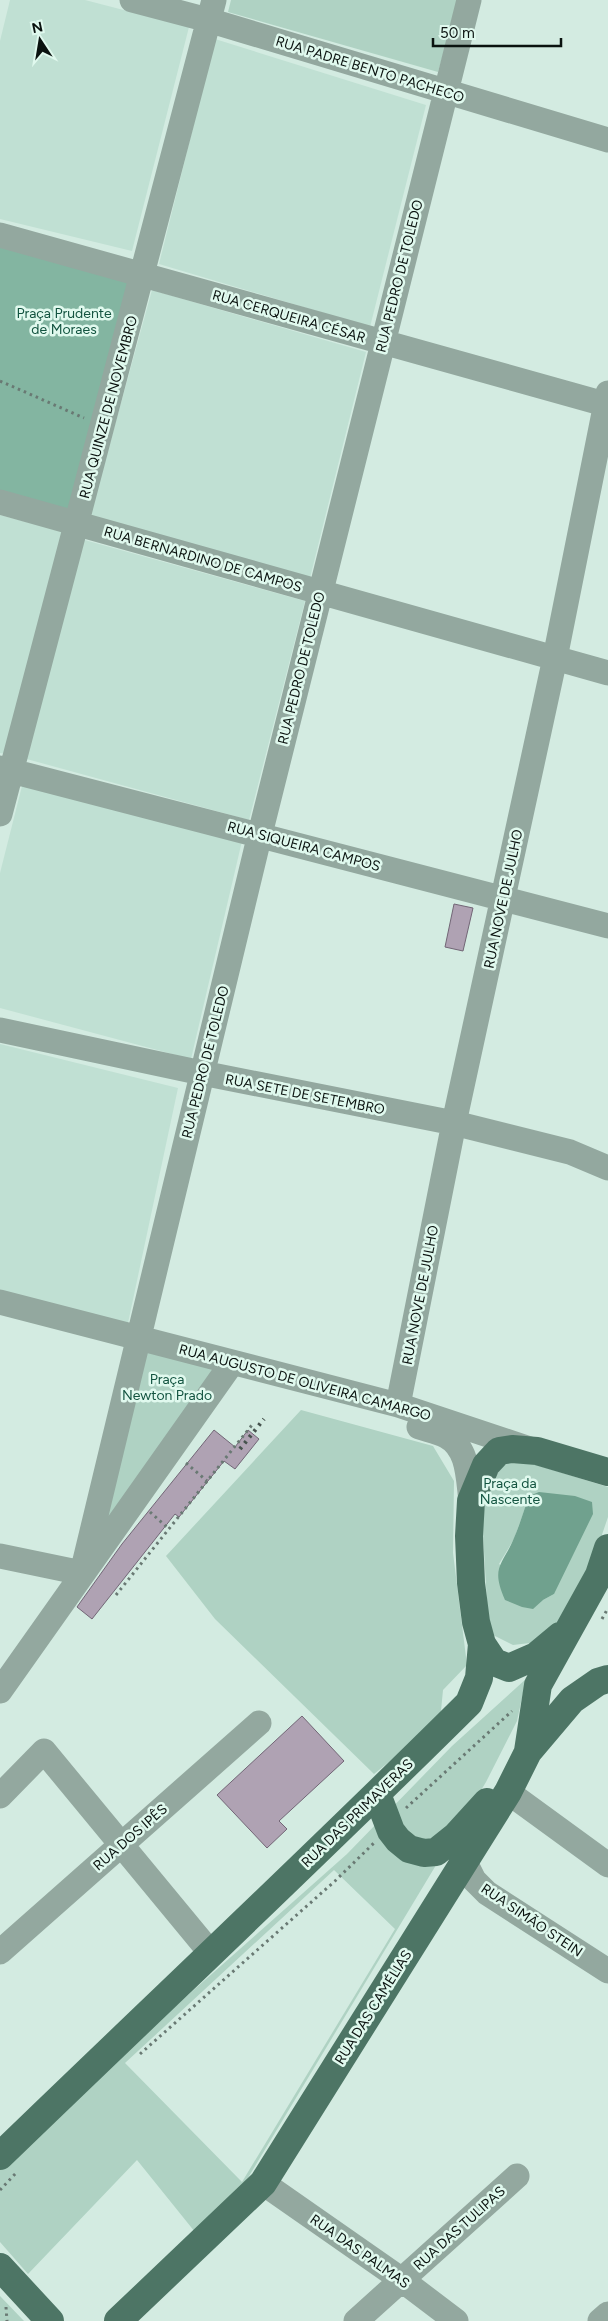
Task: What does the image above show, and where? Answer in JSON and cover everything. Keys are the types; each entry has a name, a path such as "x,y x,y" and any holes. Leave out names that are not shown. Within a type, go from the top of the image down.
{"main road":[{"path":"471,1501 486,1465 498,1451 512,1449 537,1452"},
{"name":"RUA AUGUSTO DE OLIVEIRA CAMARGO","path":"537,1452 608,1472"},
{"name":"RUA DAS PRIMAVERAS","path":"10,2162 210,1952 315,1856 469,1703 479,1678 482,1644 476,1622 471,1583 469,1536 471,1501"},
{"path":"377,1794 389,1825 398,1840 409,1849 424,1853 436,1852 474,1819 528,1752 538,1685 599,1575 608,1548"},
{"path":"482,1644 494,1662 509,1668 536,1656 571,1626"},
{"name":"RUA DAS CAMÉLIAS","path":"118,2321 263,2183 465,1862 508,1792 528,1752 572,1700 598,1682 608,1678"},
{"path":"0,2267 50,2321"}],"street":[{"name":"RUA PADRE BENTO PACHECO","path":"132,0 211,10 447,93 608,140"},
{"name":"RUA PEDRO DE TOLEDO","path":"138,1338 260,834 469,0"},
{"name":"RUA QUINZE DE NOVEMBRO","path":"0,814 6,769 77,523 211,10"},
{"name":"RUA CERQUEIRA CÉSAR","path":"0,235 382,342 607,401"},
{"name":"RUA NOVE DE JULHO","path":"398,1405 454,1124 555,658 607,401"},
{"name":"RUA BERNARDINO DE CAMPOS","path":"0,502 608,673"},
{"name":"RUA SIQUEIRA CAMPOS","path":"6,769 608,926"},
{"name":"RUA SETE DE SETEMBRO","path":"0,1030 454,1124 570,1152 608,1168"},
{"name":"RUA AUGUSTO DE OLIVEIRA CAMARGO","path":"0,1302 398,1405 537,1452"},
{"path":"82,1573 138,1338"},
{"path":"0,1690 232,1362"},
{"name":"RUA DAS PRIMAVERAS","path":"398,1405 407,1422 448,1437 459,1450 466,1462 471,1501"},
{"path":"0,1556 82,1573"},
{"name":"RUA DOS IPÊS","path":"0,1952 259,1723"},
{"path":"0,1796 44,1751 210,1952"},
{"path":"508,1792 608,1865"},
{"name":"RUA SIMÃO STEIN","path":"465,1862 474,1880 487,1894 608,1971"},
{"name":"RUA DAS TULIPAS","path":"356,2321 517,2176"},
{"name":"RUA DAS PALMAS","path":"263,2183 402,2280 456,2321"},
{"path":"600,2321 608,2314"}],"path":[{"path":"0,381 102,427"},
{"path":"116,1595 252,1425"},
{"path":"170,1450 207,1481"},
{"path":"598,1625 608,1608"},
{"path":"137,2057 335,1881 389,1825 538,1685"},
{"path":"0,2190 10,2162"}],"shaded area":[{"path":"10,0 85,0 189,27 132,251 0,219 0,41"},
{"path":"215,39 426,105 370,327 159,264"},
{"path":"152,290 366,352 310,578 90,516"},
{"path":"0,515 65,532 6,754 0,753"},
{"path":"81,539 305,601 249,820 23,758"},
{"path":"22,786 242,841 191,1059 0,1008 0,873"},
{"path":"0,1044 178,1088 128,1323 0,1291"},
{"path":"539,1492 575,1496 592,1502 593,1514 554,1594 543,1600 533,1609 505,1600 498,1573 516,1533 529,1496"}],"green space":[{"path":"231,0 459,0 438,72 228,12"},
{"name":"Praça Prudente de Moraes","path":"0,235 143,275 77,523 0,502"},
{"name":"Praça Newton Prado","path":"139,1338 232,1363 82,1573"},
{"path":"301,1410 433,1446 454,1481 453,1553 467,1665 443,1690 440,1721 374,1774 215,1619 166,1556"},
{"name":"Praça da Nascente","path":"506,1461 527,1462 608,1487 608,1517 571,1626 530,1643 513,1645 493,1635 488,1619 482,1517 491,1483","holes":["529,1497 554,1594 543,1600 499,1564 514,1539"]},
{"path":"526,1679 517,1721 486,1782 243,2186 195,2232 137,2160 28,2274 0,2242 0,2168 64,2105 347,1854 452,1746","holes":["334,1870 395,1929 242,2182 125,2063"]},
{"path":"0,2296 24,2321 0,2321"}],"building":[{"path":"454,904 473,908 463,951 445,947"},
{"path":"214,1430 235,1447 248,1430 259,1439 235,1469 224,1461 179,1517 175,1514 92,1619 77,1607 122,1544"},
{"path":"302,1716 344,1761 279,1821 287,1829 267,1848 217,1795"}],"railway":[{"path":"240,1449 264,1419"}]}
